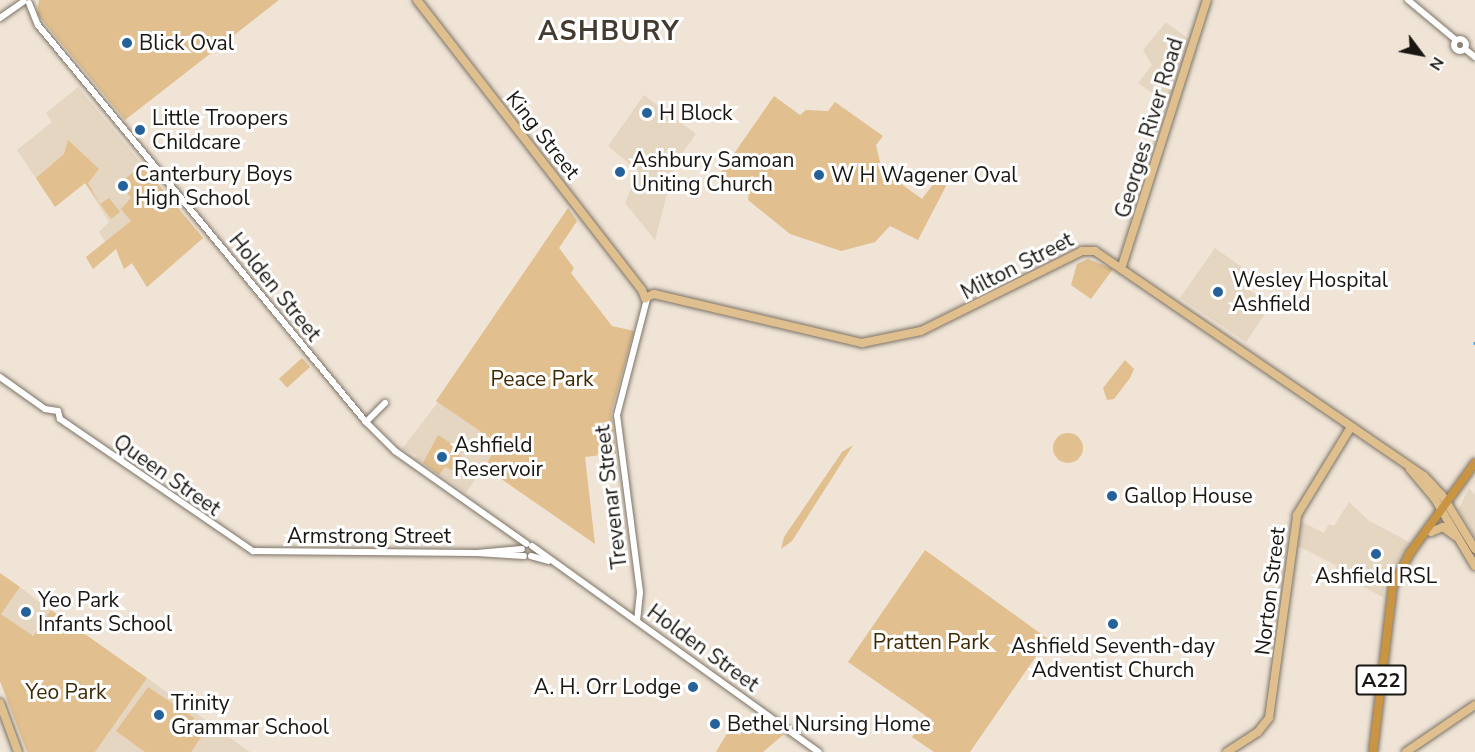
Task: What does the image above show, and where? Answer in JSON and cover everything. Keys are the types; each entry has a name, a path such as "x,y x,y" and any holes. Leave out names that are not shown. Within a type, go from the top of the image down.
{"highway":[{"name":"A22","path":"1390,608 1402,574 1475,463"},
{"name":"A22","path":"1373,752 1390,608 1403,563 1475,470"}],"main road":[{"name":"King Street","path":"417,0 642,290 650,296"},
{"name":"Georges River Road","path":"1122,266 1207,0"},
{"name":"Milton Street","path":"650,296 862,343 914,333 955,317 1082,251 1095,251 1122,266 1410,469 1446,508"},
{"name":"Norton Street","path":"1227,752 1258,732 1269,717 1297,515 1351,427"},
{"path":"1446,508 1475,566"},
{"path":"1446,508 1475,549"},
{"path":"1431,532 1445,528 1461,542"},
{"path":"0,704 18,752"},
{"path":"1406,752 1475,705"}],"street":[{"path":"1408,0 1456,40 1457,50 1465,49 1475,57"},
{"path":"0,18 27,1"},
{"name":"Holden Street","path":"27,1 30,14 43,32 366,422 385,448 526,547 567,572 637,621 819,752"},
{"name":"Trevenar Street","path":"637,621 640,592 617,415 650,296"},
{"name":"Queen Street","path":"0,377 52,412 53,420 60,418 227,537 260,552"},
{"path":"366,422 385,404"},
{"path":"526,547 527,556"},
{"path":"526,547 527,556"},
{"name":"Armstrong Street","path":"477,553 526,547"},
{"name":"Armstrong Street","path":"260,552 477,553 527,556"},
{"name":"Holden Street","path":"527,556 567,572"}],"shaded area":[{"path":"1166,22 1191,41 1171,106 1138,83 1152,65 1143,50"},
{"name":"Canterbury Boys High School","path":"78,87 203,238 147,287 132,263 124,269 116,249 93,269 86,257 105,242 99,232 109,222 85,183 55,207 17,150 52,122 46,113"},
{"path":"644,95 696,134 675,163 655,240 625,203 638,171 608,146"},
{"name":"Wesley Hospital Ashfield","path":"1215,248 1253,275 1245,287 1271,305 1246,342 1180,298"},
{"path":"438,402 500,444 466,493 415,458 417,455 402,449"},
{"path":"1469,488 1475,495 1475,537 1458,510"},
{"path":"1349,502 1368,520 1411,543 1385,578 1383,597 1334,572 1337,566 1298,546 1302,522 1324,533 1329,524 1334,526"},
{"name":"Yeo Park Infants School","path":"20,587 51,610 31,637 0,613"},
{"name":"Trinity Grammar School","path":"147,678 250,752 95,752"}],"green space":[{"path":"39,0 279,0 125,120 37,14"},
{"path":"774,96 800,115 806,110 828,111 835,102 883,136 876,145 882,170 922,199 937,179 946,186 918,240 890,226 875,242 841,251 790,234 748,200 749,190 715,181"},
{"path":"68,140 99,169 88,183 99,203 85,183 55,207 36,178 64,154"},
{"path":"142,165 203,238 147,287 132,263 124,269 116,249 93,269 86,257 131,221 121,209 131,198 120,183"},
{"path":"109,198 120,212 111,219 100,204"},
{"name":"Peace Park","path":"568,208 577,221 559,248 574,268 571,273 612,326 634,331 611,413 616,453 585,457 595,544 484,467 499,444 436,401"},
{"path":"1088,259 1113,269 1091,299 1071,285 1077,264"},
{"path":"302,358 310,367 287,388 279,379"},
{"path":"1125,360 1134,369 1130,378 1114,399 1107,400 1103,388"},
{"path":"1068,433 1074,434 1082,442 1082,454 1074,462 1068,463 1062,462 1054,454 1053,448 1054,442 1062,434"},
{"path":"438,435 457,447 462,460 452,470 445,467 439,475 423,463"},
{"path":"853,445 792,541 781,549 784,537 842,452"},
{"name":"Pratten Park","path":"925,550 1048,639 970,752 934,752 912,737 926,716 848,662"},
{"name":"Yeo Park","path":"0,573 20,587 1,614 33,636 51,610 147,678 95,752 27,752 0,681"},
{"name":"Trinity Grammar School","path":"148,687 208,727 191,752 145,752 116,731"},
{"path":"753,714 783,735 763,752 716,752 729,730 740,735"}],"place":[{"name":"Blick Oval","path":"127,43"},
{"name":"H Block","path":"647,113"},
{"name":"Little Troopers Childcare","path":"140,130"},
{"name":"Ashbury Samoan Uniting Church","path":"620,172"},
{"name":"W H Wagener Oval","path":"819,175"},
{"name":"Canterbury Boys High School","path":"123,186"},
{"name":"Wesley Hospital Ashfield","path":"1218,292"},
{"name":"Ashfield Reservoir","path":"442,457"},
{"name":"Gallop House","path":"1112,496"},
{"name":"Ashfield RSL","path":"1376,554"},
{"name":"Yeo Park Infants School","path":"26,612"},
{"name":"Ashfield Seventh-day Adventist Church","path":"1113,624"},
{"name":"A. H. Orr Lodge","path":"693,687"},
{"name":"Trinity Grammar School","path":"159,715"},
{"name":"Bethel Nursing Home","path":"715,724"}],"district":[{"name":"ASHBURY","path":"609,32"}]}
